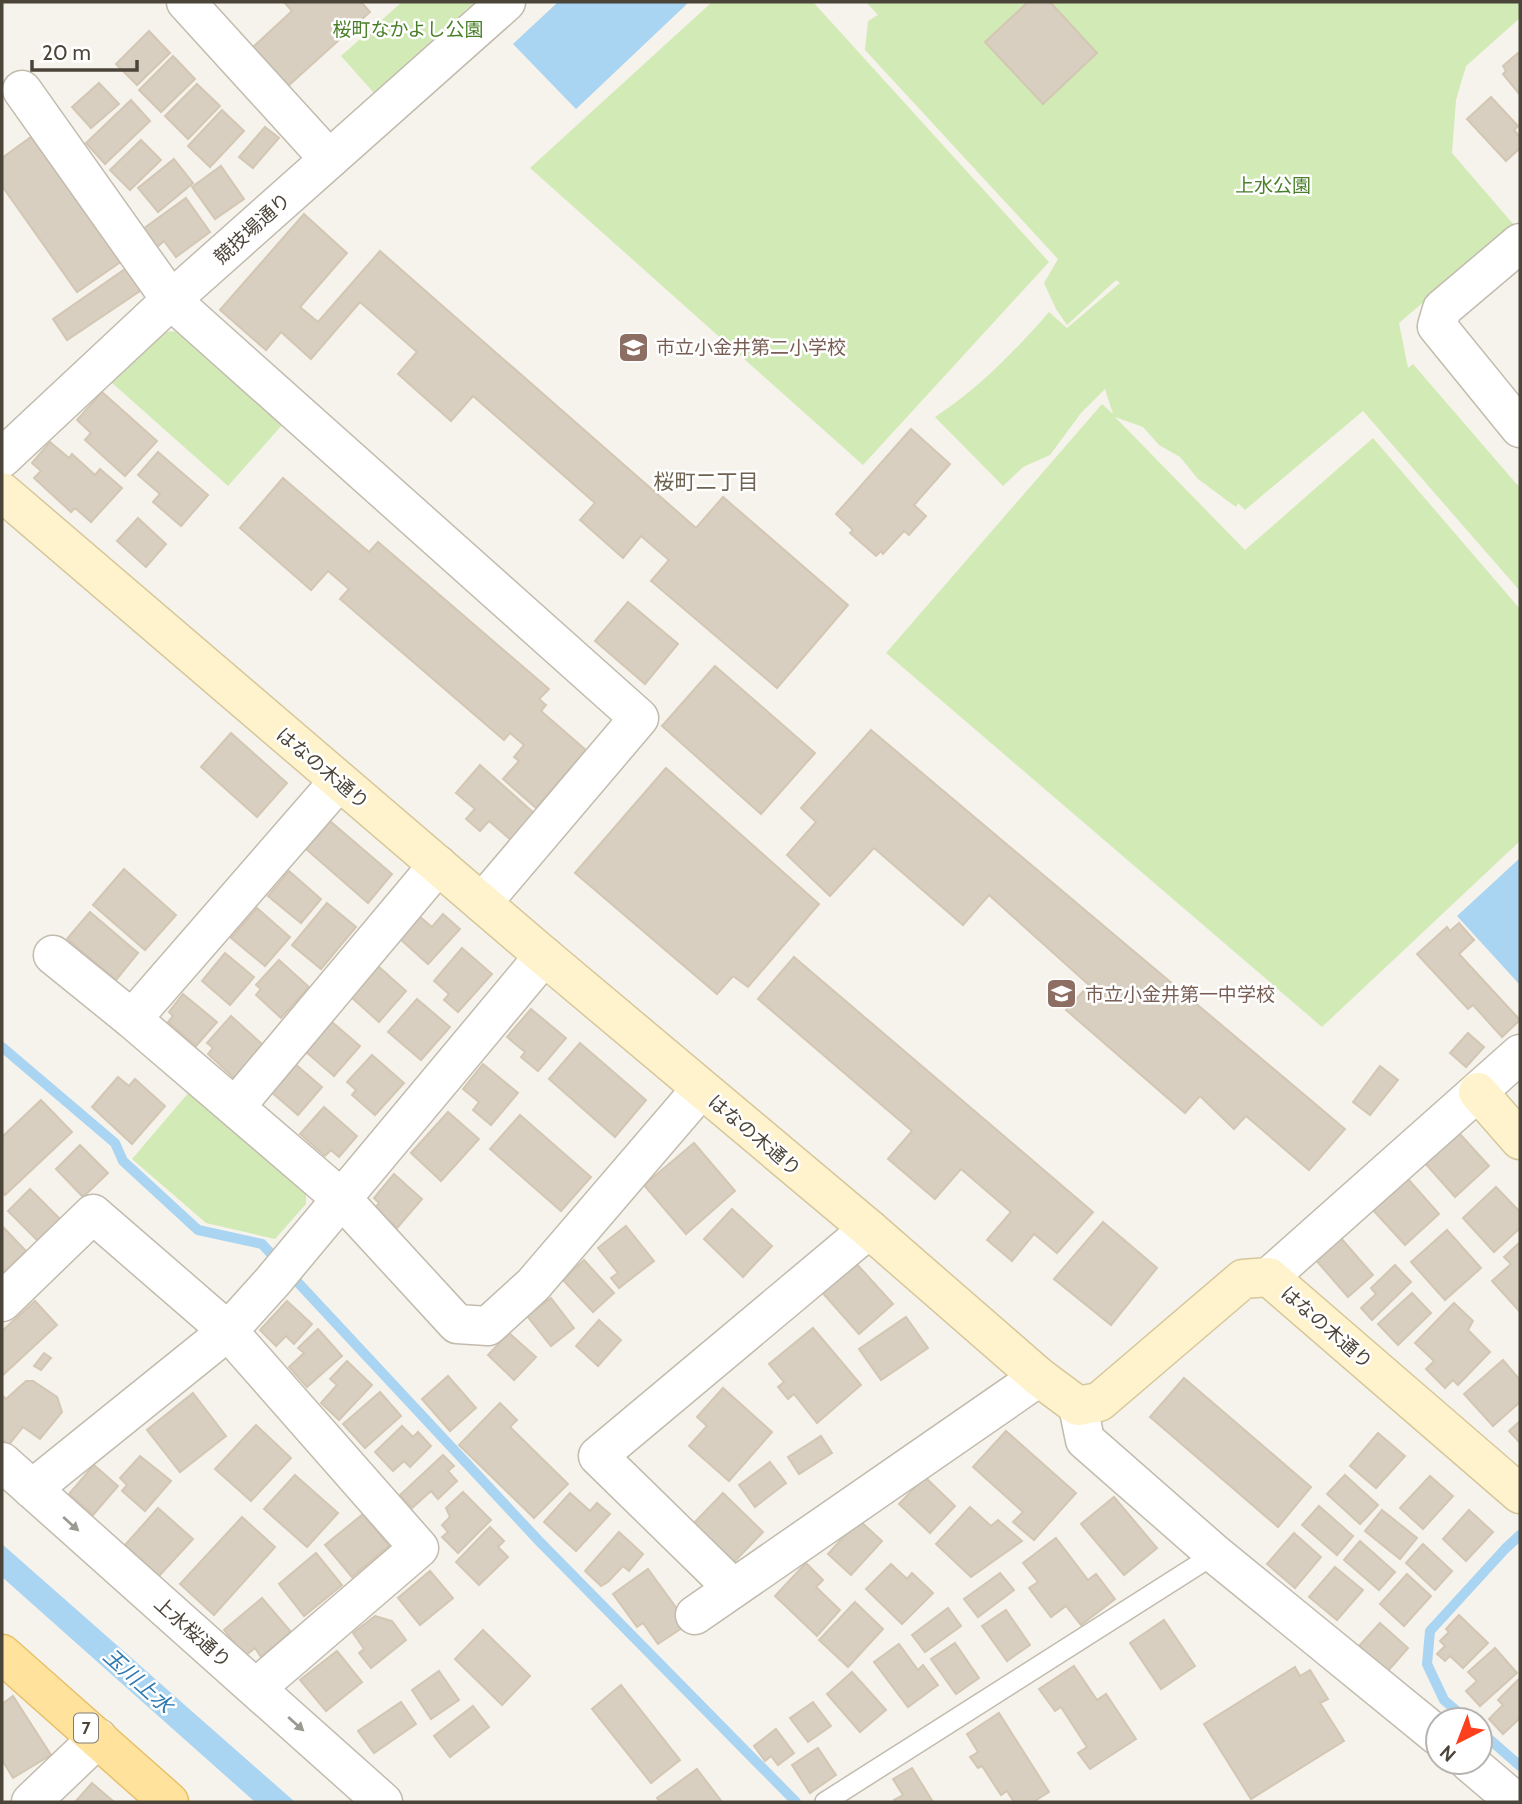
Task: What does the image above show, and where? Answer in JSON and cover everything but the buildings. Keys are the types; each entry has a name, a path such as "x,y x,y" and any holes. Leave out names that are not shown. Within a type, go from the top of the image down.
{"main road":[{"name":"7","path":"2,1654 169,1802"}],"street":[{"path":"186,2 329,159"},
{"name":"競技場通り","path":"2,458 171,300 506,2"},
{"path":"22,90 171,300 639,718 482,903"},
{"path":"1520,243 1441,309 1437,326 1520,428"},
{"name":"はなの木通り","path":"2,492 544,956 869,1229 1039,1377 1079,1406 1099,1402 1242,1279 1269,1277 1520,1494"},
{"path":"132,1019 339,781"},
{"path":"236,1106 438,865"},
{"path":"53,955 236,1106 342,1199 457,1324 488,1326 533,1285 701,1089"},
{"path":"32,1489 228,1331 342,1199 544,956"},
{"path":"1269,1277 1520,1054"},
{"path":"1478,1092 1520,1140"},
{"path":"2,1302 93,1214 228,1331 419,1548 256,1688"},
{"path":"733,1588 598,1457 869,1229"},
{"path":"695,1615 1039,1377"},
{"path":"1079,1406 1085,1440 1215,1554 1424,1725"},
{"name":"上水桜通り","path":"2,1462 383,1802"},
{"path":"31,1802 98,1738"},
{"path":"1485,1776 1516,1802"}],"lane":[{"path":"825,1802 1215,1554"}],"green space":[{"name":"桜町なかよし公園","path":"402,2 475,2 374,93 341,56"},
{"path":"712,2 813,2 1049,262 863,465 530,168"},
{"name":"上水公園","path":"866,2 1520,2 1520,18 1466,66 1456,100 1452,153 1514,225 1399,323 1408,368 1413,364 1520,488 1520,591 1363,411 1245,510 1238,503 1236,507 1198,479 1180,457 1159,445 1143,427 1115,417 1245,550 1373,438 1520,609 1520,841 1322,1027 886,653 1102,404 1113,414 1105,389 1081,413 1050,455 1023,467 1003,486 935,417 995,369 1049,312 1067,328 1120,283 1116,280 1067,325 1044,283 1058,259 865,50 868,21 878,15"},
{"path":"180,331 283,424 228,486 111,382 161,332"},
{"path":"190,1091 306,1191 306,1204 275,1239 206,1223 132,1159"}],"water":[{"path":"558,2 689,2 576,109 513,44"},
{"path":"1520,858 1520,985 1457,916"},
{"name":"玉川上水","path":"2,1544 295,1802 255,1802 2,1577"}],"waterway":[{"path":"2,1047 115,1143 123,1161 198,1230 262,1244 539,1541 796,1802"},
{"path":"1451,1706 1444,1700 1427,1664 1430,1631 1520,1535"},
{"path":"1494,1743 1520,1766"}],"place":[{"name":"市立小金井第二小学校","path":"633,347"},
{"name":"市立小金井第一中学校","path":"1062,994"}],"district":[{"name":"桜町二丁目","path":"706,482"}]}
